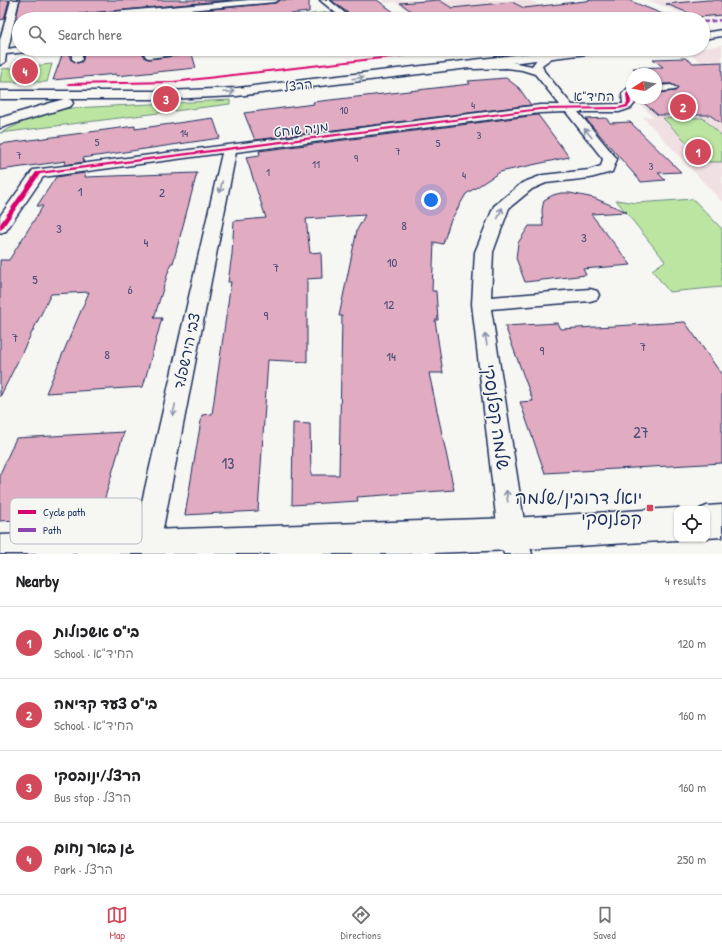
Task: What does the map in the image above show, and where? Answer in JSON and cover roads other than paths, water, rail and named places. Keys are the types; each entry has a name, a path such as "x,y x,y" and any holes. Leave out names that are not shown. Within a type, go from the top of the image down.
{"main road":[{"path":"710,26 722,24"},
{"path":"710,35 722,33"},
{"name":"הרצל","path":"0,95 31,96 50,92 226,83 453,56"},
{"name":"הרצל","path":"0,88 91,96 237,92 543,56"},
{"path":"0,123 28,111 50,92"},
{"path":"0,115 31,96"},
{"path":"0,123 91,96"},
{"path":"710,522 722,521"},
{"path":"0,552 145,551 515,544 674,524"}],"street":[{"path":"0,62 3,52 4,25 15,0"},
{"path":"170,12 275,0"},
{"path":"324,0 339,12"},
{"path":"3,52 12,51"},
{"path":"549,56 537,65 539,72 567,108"},
{"path":"451,67 509,65 524,66 539,72"},
{"path":"662,89 671,88"},
{"name":"החיד\"א","path":"567,108 619,108 628,106 629,104"},
{"name":"מניה שוחט","path":"0,228 38,173 540,109 567,108"},
{"name":"שלמה קפלנסקי","path":"515,544 481,304 484,252 502,206 527,186 543,179 590,174 607,169 610,159 567,108"},
{"name":"צבי הירשפלד","path":"145,551 230,149"},
{"path":"481,304 590,295"}],"place":[{"name":"גן באר נחום","path":"25,71"},
{"name":"הרצל/ינובסקי","path":"166,99"},
{"name":"בי\"ס צעד קדימה","path":"683,107"},
{"name":"בי\"ס אשכולות","path":"698,152"},
{"name":"יואל דרובין/שלמה קפלנסקי","path":"650,508"}]}
